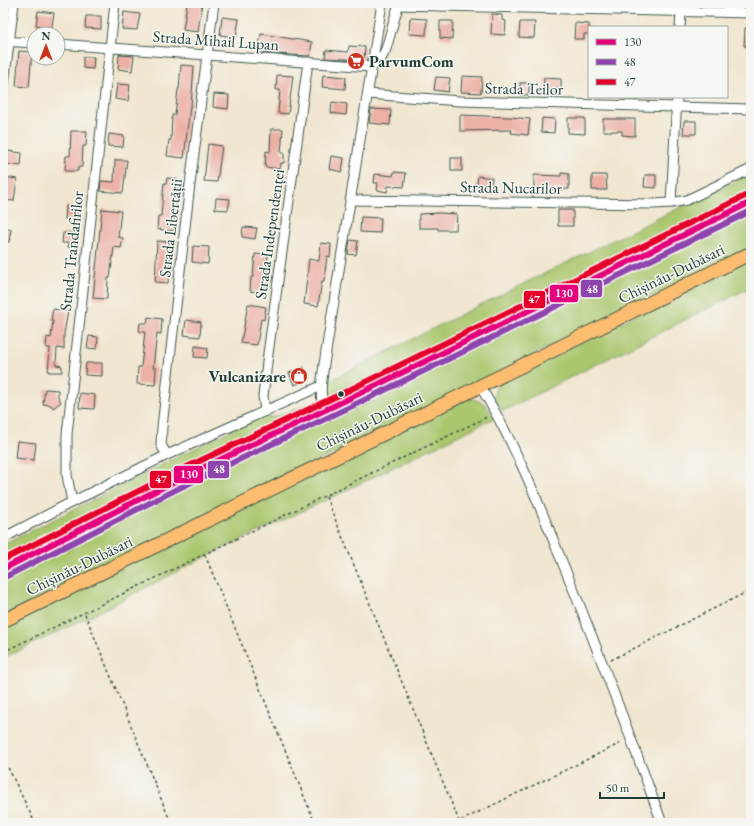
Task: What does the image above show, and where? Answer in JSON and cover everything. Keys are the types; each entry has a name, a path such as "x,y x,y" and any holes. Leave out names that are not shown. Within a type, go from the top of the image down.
{"highway":[{"name":"Chișinău-Dubăsari","path":"3,621 751,253"}],"main road":[{"path":"3,569 173,482 751,202"}],"street":[{"path":"3,92 6,41 14,3"},
{"name":"Strada Trandafirilor","path":"72,502 67,475 67,434 115,3"},
{"name":"Strada Libertății","path":"167,455 161,445 162,427 190,184 214,3"},
{"path":"324,410 321,401 321,386 382,3"},
{"path":"371,67 381,60 386,49 399,4 681,8 751,13"},
{"path":"680,26 681,8"},
{"path":"6,41 26,42"},
{"name":"Strada Mihail Lupan","path":"66,44 371,67"},
{"name":"Strada Independenței","path":"265,411 263,396 268,354 308,62"},
{"name":"Strada Teilor","path":"368,94 460,101 751,108"},
{"path":"671,203 677,98"},
{"name":"Strada Nucarilor","path":"350,200 671,203 687,200 751,169"},
{"path":"3,538 167,455 321,386"},
{"path":"480,386 496,413 522,464 604,664 662,823"}],"path":[{"path":"3,652 204,554 326,497 496,413"},
{"path":"326,497 459,821"},
{"path":"204,554 315,823"},
{"path":"604,664 751,590"},
{"path":"85,613 171,823"},
{"path":"456,823 631,738"},
{"path":"3,757 35,823"}],"green space":[{"path":"751,173 751,196 363,386 340,390 327,402 327,382 486,302"},
{"path":"751,207 751,248 3,616 3,575 204,474 335,412 362,404 364,405 375,400 396,380"},
{"path":"751,258 751,287 503,411 495,401 494,395 498,383"},
{"path":"466,397 483,403 494,418 203,558 91,616 3,658 3,625"},
{"path":"311,403 315,406 313,410 3,564 3,545 257,417 274,417"}],"building":[{"path":"187,3 202,3 198,32 183,30"},
{"path":"38,11 54,13 52,26 36,25"},
{"path":"124,12 140,14 137,30 122,29"},
{"path":"492,14 502,15 502,20 506,21 505,35 491,34"},
{"path":"86,16 101,16 101,29 85,28"},
{"path":"222,17 239,19 236,37 220,35"},
{"path":"410,18 427,19 426,35 409,34"},
{"path":"440,21 453,21 452,39 440,38"},
{"path":"520,22 535,22 534,38 519,37"},
{"path":"575,23 589,24 588,34 584,34 584,39 574,39"},
{"path":"745,28 751,28 751,46 744,46"},
{"path":"261,34 312,42 310,56 258,53"},
{"path":"349,46 365,47 364,60 325,58 326,50 348,52"},
{"path":"19,51 26,52 26,66 31,66 29,87 16,86"},
{"path":"119,55 134,56 132,71 118,69"},
{"path":"83,57 94,57 93,69 83,68"},
{"path":"181,65 194,66 191,106 184,158 167,156 169,140 171,140 172,115 175,115 179,89"},
{"path":"277,75 293,76 288,114 278,113 280,90 276,90"},
{"path":"323,75 346,77 345,89 322,87"},
{"path":"462,76 482,77 481,93 461,92"},
{"path":"436,77 450,78 448,92 434,90"},
{"path":"544,78 561,79 561,89 556,89 556,94 544,94"},
{"path":"520,83 529,83 529,95 520,95"},
{"path":"117,84 130,85 128,101 115,99"},
{"path":"214,94 229,95 228,109 213,107"},
{"path":"332,102 347,104 346,115 331,113"},
{"path":"371,109 391,110 390,125 369,123"},
{"path":"460,115 530,119 528,135 511,133 512,130 460,131"},
{"path":"542,118 555,119 554,133 541,132"},
{"path":"568,118 585,118 585,134 568,133"},
{"path":"603,119 635,119 635,136 622,135 622,131 603,131"},
{"path":"684,121 696,121 696,134 683,134"},
{"path":"271,129 283,129 281,153 284,153 284,163 281,163 280,169 265,167 266,151 270,152"},
{"path":"71,131 87,131 86,146 83,146 82,167 78,167 78,171 65,171 66,156 70,156"},
{"path":"109,134 124,136 123,147 108,146"},
{"path":"208,144 222,146 217,182 204,181"},
{"path":"8,151 22,153 21,166 7,164"},
{"path":"331,156 344,158 342,172 329,169"},
{"path":"451,158 462,158 462,171 451,171"},
{"path":"115,160 127,160 123,193 100,191 101,181 114,182"},
{"path":"394,172 406,173 404,187 388,186 387,192 377,190 378,183 374,183 375,174 393,176"},
{"path":"561,173 569,174 569,189 534,190 534,175 561,176"},
{"path":"592,175 606,175 607,190 592,190"},
{"path":"645,175 656,175 656,188 644,187"},
{"path":"478,176 492,178 490,191 476,189"},
{"path":"4,177 17,179 14,201 3,200"},
{"path":"167,178 177,179 176,183 184,184 183,190 178,190 173,231 157,229 158,216 161,216 164,183 166,184"},
{"path":"216,198 230,199 228,210 215,209"},
{"path":"66,206 78,207 77,220 65,219"},
{"path":"102,209 121,211 118,237 123,238 121,248 114,247 110,278 108,278 107,299 93,298"},
{"path":"558,210 573,210 573,226 558,226"},
{"path":"419,214 457,214 456,230 419,228"},
{"path":"361,217 381,218 380,233 360,232"},
{"path":"243,227 257,228 255,239 242,237"},
{"path":"3,229 11,229 9,242 3,242"},
{"path":"63,233 76,233 76,247 68,247 69,243 62,243"},
{"path":"350,240 358,241 356,255 348,254"},
{"path":"157,241 172,242 168,283 155,282"},
{"path":"321,243 331,244 330,257 327,256 324,281 322,281 318,306 304,304 309,259 319,261"},
{"path":"193,246 209,247 208,264 192,262"},
{"path":"255,254 268,255 266,279 269,279 269,287 265,287 264,293 250,291"},
{"path":"248,304 266,307 264,320 261,319 257,345 241,343"},
{"path":"53,309 68,311 64,334 64,349 57,348 56,365 62,366 62,372 48,372 50,348 46,348 47,337 51,338"},
{"path":"148,317 162,319 161,334 157,333 153,368 156,368 155,385 137,384 138,367 141,367 145,332 139,331 140,323 147,323"},
{"path":"186,320 201,322 200,337 184,335"},
{"path":"89,336 98,337 97,349 87,348"},
{"path":"195,346 208,348 207,358 194,357"},
{"path":"86,363 102,363 102,376 85,375"},
{"name":"Vulcanizare","path":"304,367 308,380 294,385 289,373"},
{"path":"45,389 58,390 58,397 61,402 53,408 51,405 43,404"},
{"path":"80,393 95,395 94,409 79,408"},
{"path":"17,441 36,443 34,460 15,458"}],"transit line":[{"name":"47","path":"3,560 170,475 341,394 747,195"},
{"name":"130","path":"3,569 173,482 344,401 751,202"},
{"name":"48","path":"7,576 177,489 348,408 751,211"}],"place":[{"name":"ParvumCom","path":"356,61"},
{"name":"Vulcanizare","path":"299,376"}]}
